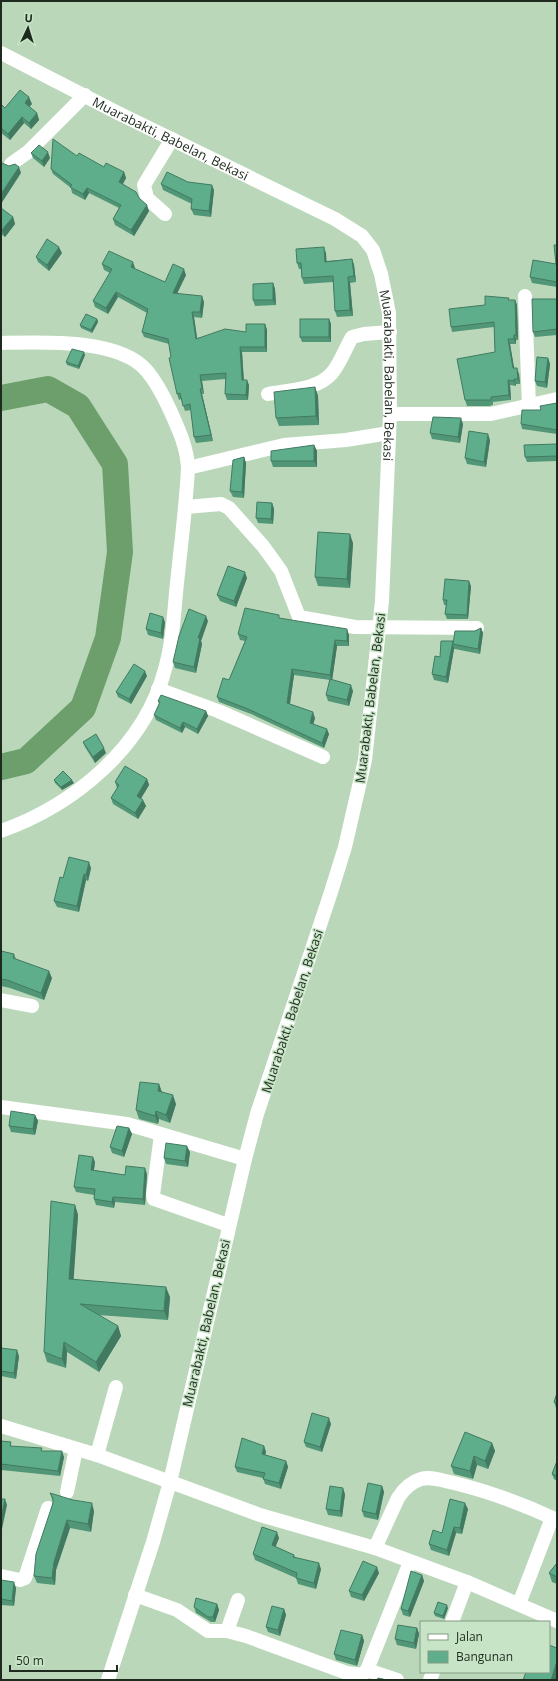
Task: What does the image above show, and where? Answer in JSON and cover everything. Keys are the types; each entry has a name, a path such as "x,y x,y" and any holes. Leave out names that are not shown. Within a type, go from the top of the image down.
{"street":[{"name":"Muarabakti, Babelan, Bekasi","path":"1,53 172,139 301,201 335,219 362,236 373,250 381,274 389,313 390,414 379,626 370,724 360,786 331,892 244,1159 170,1482 153,1542 108,1680"},
{"path":"11,164 28,152 85,95"},
{"path":"165,214 147,198 144,185 172,139"},
{"path":"525,296 529,407"},
{"path":"268,394 322,382 335,370 352,337 364,334 390,332"},
{"path":"1,343 53,342 94,346 125,356 141,366 146,370 159,388 179,430 187,454 188,468 186,507 174,623 165,670 158,689 141,722 127,743 90,782 45,810 1,831"},
{"path":"390,414 491,414 529,407 557,399"},
{"path":"188,468 284,445 346,440 389,433"},
{"path":"186,507 221,504 229,508 262,546 281,571 299,617 355,627 477,628"},
{"path":"158,689 218,711 323,757"},
{"path":"1,1000 32,1006"},
{"path":"1,1107 127,1124 244,1159"},
{"path":"161,1135 153,1195 154,1199 228,1225"},
{"path":"97,1455 116,1387"},
{"path":"1,1426 97,1455 260,1515 375,1548 467,1582 557,1620"},
{"path":"67,1492 76,1449"},
{"path":"375,1548 403,1490 422,1479 434,1478 488,1491 518,1501 554,1519 519,1604"},
{"path":"1,1576 20,1580 25,1578 48,1508"},
{"path":"135,1595 178,1610 208,1631 227,1631 246,1636 347,1672 362,1675 367,1670 410,1562"},
{"path":"452,1621 467,1582"},
{"path":"227,1631 238,1600"},
{"path":"367,1670 397,1680"}],"building":[{"path":"20,90 29,97 25,103 37,113 29,123 22,117 8,134 1,128 1,104 5,108"},
{"path":"53,139 77,156 79,153 104,167 106,163 124,172 119,182 136,192 139,198 147,205 131,230 113,219 121,205 87,188 83,194 70,187 72,185 51,169"},
{"path":"39,145 48,152 42,161 31,153"},
{"path":"2,163 9,166 15,164 19,167 1,194 1,164"},
{"path":"167,172 188,182 212,185 209,211 191,209 192,199 161,184"},
{"path":"1,208 13,217 2,230 1,229"},
{"path":"47,239 59,247 47,265 36,257"},
{"path":"554,245 557,245 557,282 530,277 533,260 556,264"},
{"path":"324,247 325,262 352,259 354,276 348,277 350,310 335,311 333,276 302,278 301,263 297,263 296,249"},
{"path":"109,251 133,262 131,267 165,282 173,264 184,269 173,293 202,296 200,312 192,312 196,339 225,329 246,332 246,324 265,324 265,347 240,347 242,380 247,380 246,395 225,394 226,373 200,375 202,388 200,389 211,435 194,437 190,404 183,406 180,393 177,394 169,358 171,357 168,339 142,332 148,309 116,292 106,308 93,301 112,269 102,264"},
{"path":"273,283 273,300 253,300 253,284"},
{"path":"485,296 515,300 516,335 514,335 514,339 508,339 513,368 517,368 518,379 514,379 514,381 508,380 509,395 491,397 491,400 465,400 457,359 495,352 494,322 451,327 449,309 485,305"},
{"path":"532,299 557,299 557,329 533,332"},
{"path":"86,314 97,319 91,330 80,325"},
{"path":"300,319 329,319 329,337 300,337"},
{"path":"72,349 84,352 78,366 66,362"},
{"path":"537,357 548,358 545,382 535,381"},
{"path":"315,387 316,416 276,418 274,392"},
{"path":"557,403 557,430 521,424 522,410 541,410 540,406"},
{"path":"433,417 461,418 458,437 430,433"},
{"path":"469,431 488,434 484,462 465,458"},
{"path":"557,444 557,456 525,457 524,445"},
{"path":"314,445 314,461 271,461 271,451"},
{"path":"244,457 242,492 230,491 233,460"},
{"path":"257,502 272,503 271,519 256,518"},
{"path":"318,532 350,534 347,579 315,577"},
{"path":"228,566 245,572 234,601 217,595"},
{"path":"445,579 469,581 467,615 445,614 447,600 443,600"},
{"path":"245,608 279,615 279,618 347,629 347,641 335,640 330,675 292,669 287,703 313,712 310,723 327,729 322,743 248,709 217,697 223,678 229,680 247,637 238,634"},
{"path":"189,609 206,616 198,638 200,638 194,667 173,662 179,636"},
{"path":"150,613 163,617 161,633 146,629"},
{"path":"481,628 478,649 453,644 455,631 475,631"},
{"path":"441,641 453,641 446,677 432,674 435,656 440,657"},
{"path":"134,664 145,671 129,699 116,692"},
{"path":"330,679 351,685 347,700 326,695"},
{"path":"161,695 206,711 197,729 183,722 180,728 154,715 160,702 158,701"},
{"path":"96,734 104,748 93,757 83,742"},
{"path":"125,766 147,779 137,796 143,800 135,813 111,798 119,785 115,782"},
{"path":"63,771 72,780 61,787 54,780"},
{"path":"69,857 89,862 86,875 84,874 77,906 54,901 60,877 63,878"},
{"path":"1,951 14,954 13,958 49,971 41,993 1,979"},
{"path":"140,1082 159,1084 158,1091 173,1095 166,1115 156,1111 155,1116 136,1110"},
{"path":"11,1111 35,1115 33,1129 9,1126"},
{"path":"117,1126 129,1128 122,1151 110,1147"},
{"path":"166,1143 187,1146 185,1161 164,1158"},
{"path":"79,1155 93,1157 91,1170 125,1175 126,1166 145,1168 143,1199 113,1197 112,1202 94,1199 95,1189 74,1187"},
{"path":"51,1201 75,1205 69,1279 166,1287 164,1311 80,1304 118,1326 96,1362 64,1342 62,1359 44,1352"},
{"path":"1,1348 17,1350 14,1373 1,1371"},
{"path":"557,1393 557,1403 554,1402"},
{"path":"312,1413 329,1418 320,1447 304,1442"},
{"path":"465,1432 492,1443 485,1461 474,1456 470,1471 451,1466"},
{"path":"242,1438 264,1446 262,1454 286,1461 279,1483 263,1479 265,1473 235,1467"},
{"path":"1,1441 11,1442 10,1446 42,1448 41,1451 62,1451 58,1471 1,1464"},
{"path":"557,1461 557,1476 552,1474"},
{"path":"368,1483 382,1486 376,1514 362,1511"},
{"path":"330,1486 343,1488 340,1511 326,1509"},
{"path":"50,1493 73,1500 92,1503 88,1524 67,1520 54,1562 52,1578 34,1576 36,1554 53,1503 53,1498"},
{"path":"1,1499 5,1499 1,1518"},
{"path":"450,1499 465,1503 460,1528 454,1527 447,1550 429,1544 433,1530 442,1533"},
{"path":"262,1527 277,1532 272,1545 294,1555 293,1557 319,1563 314,1583 296,1578 297,1573 253,1554"},
{"path":"363,1561 377,1567 362,1595 349,1591"},
{"path":"557,1563 557,1577 549,1573"},
{"path":"411,1571 422,1575 408,1611 401,1609"},
{"path":"1,1580 14,1582 12,1601 1,1599"},
{"path":"196,1598 217,1604 213,1617 208,1617 194,1607"},
{"path":"438,1602 447,1605 443,1616 434,1613"},
{"path":"272,1606 284,1609 278,1630 266,1627"},
{"path":"398,1625 417,1628 414,1643 395,1639"},
{"path":"341,1630 362,1635 355,1660 334,1654"},
{"path":"550,1645 557,1648 557,1661 551,1680 523,1680 526,1673 550,1673"}],"waterway":[{"path":"1,398 48,389 78,406 115,464 120,552 108,638 83,708 26,761 1,767"}]}
